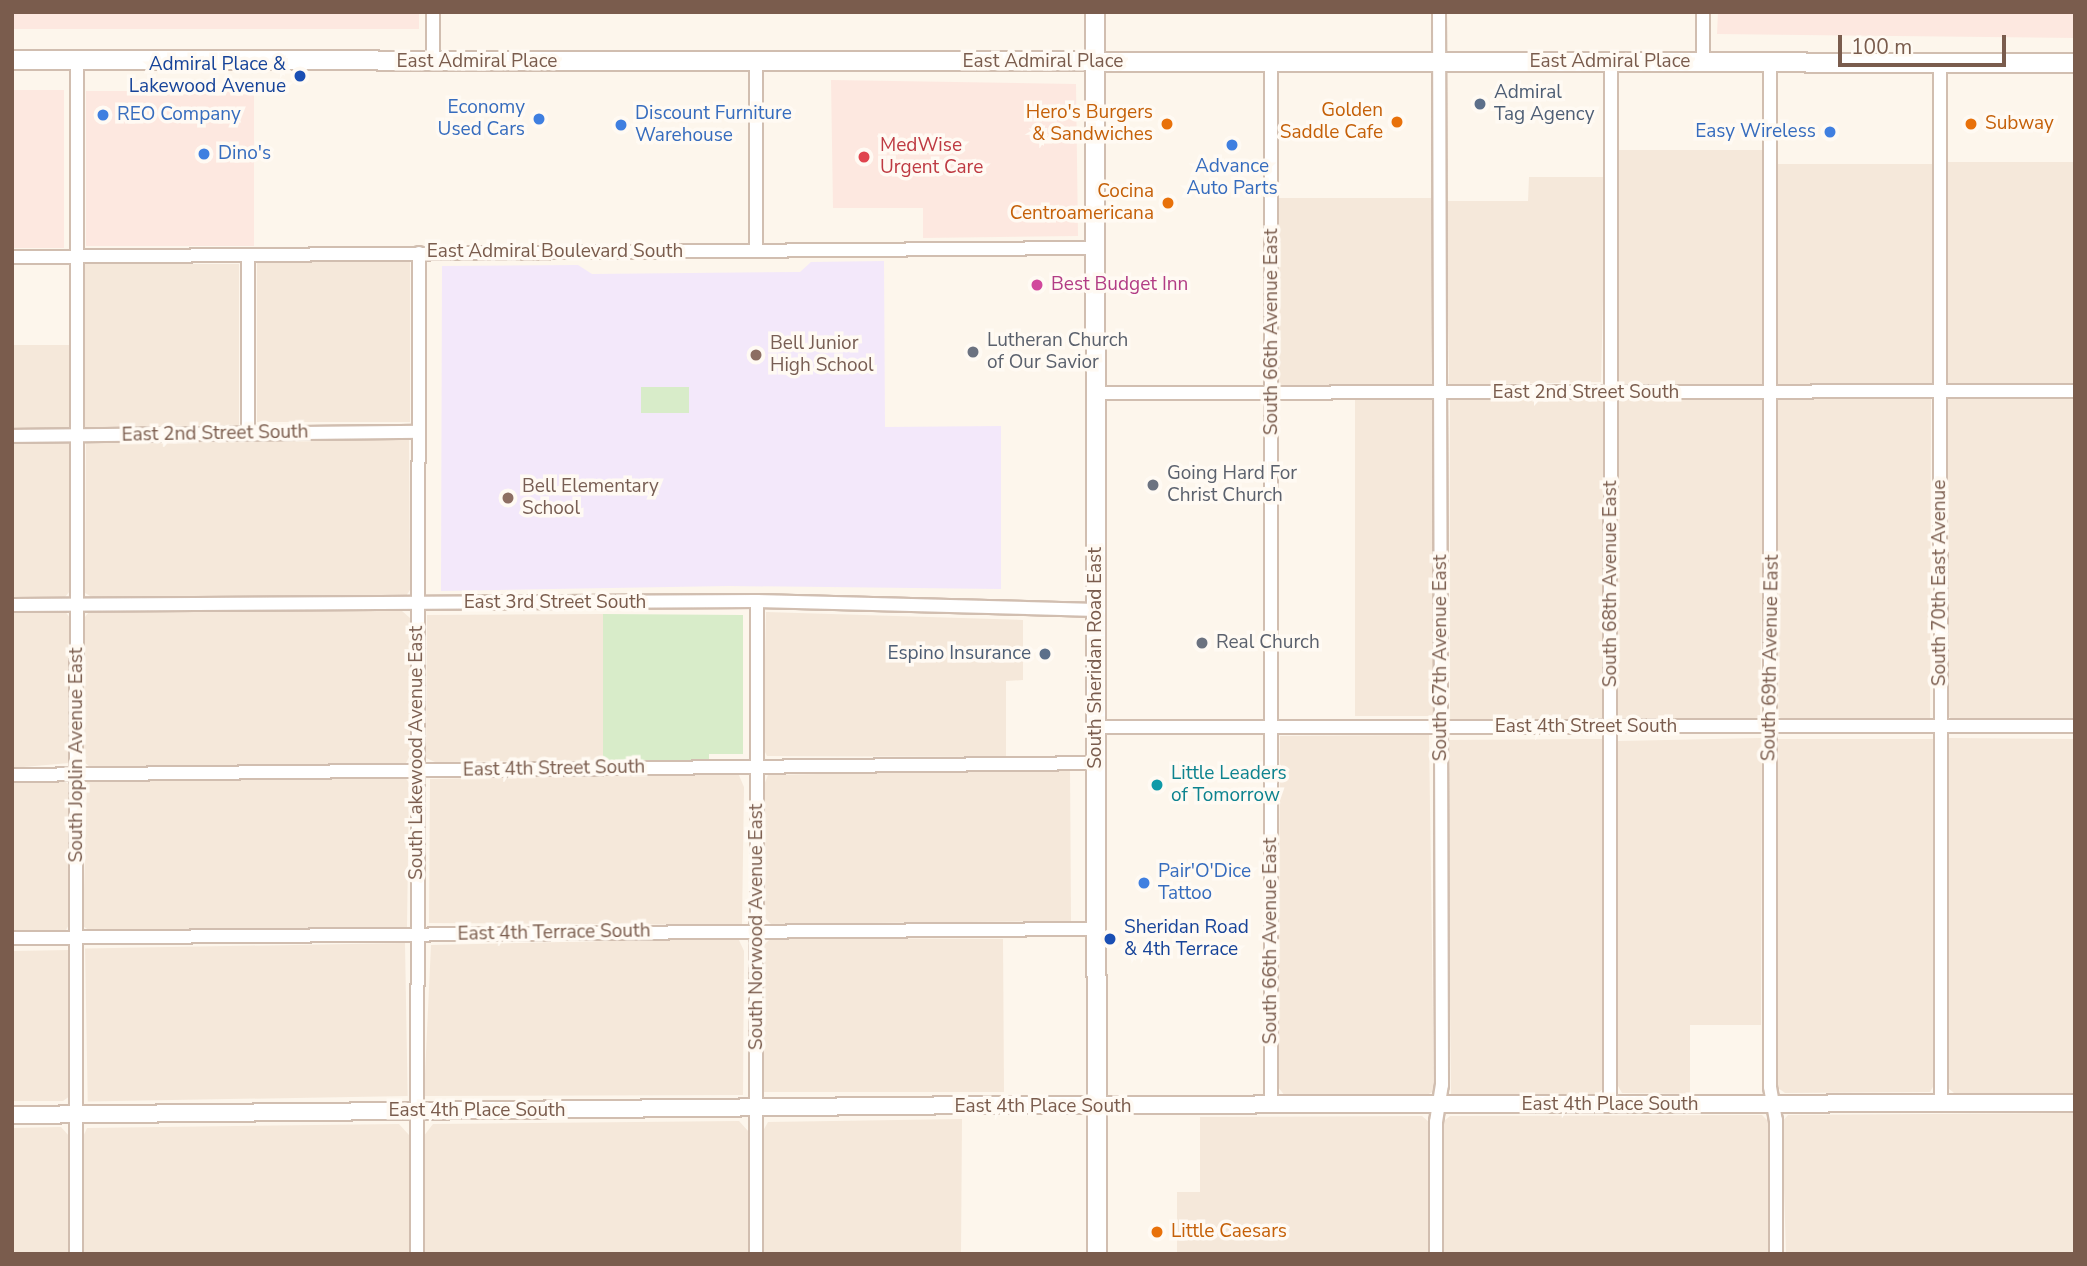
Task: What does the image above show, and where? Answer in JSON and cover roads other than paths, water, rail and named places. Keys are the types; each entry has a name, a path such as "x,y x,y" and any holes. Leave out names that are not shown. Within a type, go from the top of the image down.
{"main road":[{"name":"South Sheridan Road East","path":"1095,12 1097,1254"},
{"name":"East Admiral Place","path":"12,60 2075,63"}],"street":[{"path":"433,12 433,62"},
{"name":"South 67th Avenue East","path":"1436,1254 1442,393 1439,12"},
{"path":"1703,12 1703,62"},
{"name":"South Joplin Avenue East","path":"76,1254 77,60"},
{"path":"755,251 757,61"},
{"name":"South 66th Avenue East","path":"1271,62 1271,1105"},
{"name":"South 68th Avenue East","path":"1610,1105 1611,62"},
{"name":"South 69th Avenue East","path":"1770,62 1770,726 1776,1254"},
{"name":"South 70th East Avenue","path":"1940,63 1941,1103"},
{"name":"East Admiral Boulevard South","path":"12,257 1097,248"},
{"name":"South Lakewood Avenue East","path":"417,1254 419,253"},
{"path":"248,255 248,433"},
{"name":"East 2nd Street South","path":"1097,393 2075,391"},
{"name":"East 2nd Street South","path":"12,436 418,432"},
{"name":"East 3rd Street South","path":"12,605 757,601 1097,610"},
{"name":"South Norwood Avenue East","path":"756,1254 757,601"},
{"name":"East 4th Street South","path":"1097,727 2075,726"},
{"name":"East 4th Street South","path":"12,775 1096,763"},
{"name":"East 4th Terrace South","path":"12,938 1096,929"},
{"name":"East 4th Place South","path":"12,1115 1096,1106 2075,1103"}],"place":[{"name":"Admiral Place & Lakewood Avenue","path":"300,76"},
{"name":"Admiral Tag Agency","path":"1480,104"},
{"name":"REO Company","path":"103,115"},
{"name":"Economy Used Cars","path":"539,119"},
{"name":"Golden Saddle Cafe","path":"1397,122"},
{"name":"Hero's Burgers & Sandwiches","path":"1167,124"},
{"name":"Subway","path":"1971,124"},
{"name":"Discount Furniture Warehouse","path":"621,125"},
{"name":"Easy Wireless","path":"1830,132"},
{"name":"Advance Auto Parts","path":"1232,145"},
{"name":"Dino's","path":"204,154"},
{"name":"MedWise Urgent Care","path":"864,157"},
{"name":"Cocina Centroamericana","path":"1168,203"},
{"name":"Best Budget Inn","path":"1037,285"},
{"name":"Lutheran Church of Our Savior","path":"973,352"},
{"name":"Bell Junior High School","path":"756,355"},
{"name":"Going Hard For Christ Church","path":"1153,485"},
{"name":"Bell Elementary School","path":"508,498"},
{"name":"Real Church","path":"1202,643"},
{"name":"Espino Insurance","path":"1045,654"},
{"name":"Little Leaders of Tomorrow","path":"1157,785"},
{"name":"Pair'O'Dice Tattoo","path":"1144,883"},
{"name":"Sheridan Road & 4th Terrace","path":"1110,939"},
{"name":"Little Caesars","path":"1157,1232"}]}
